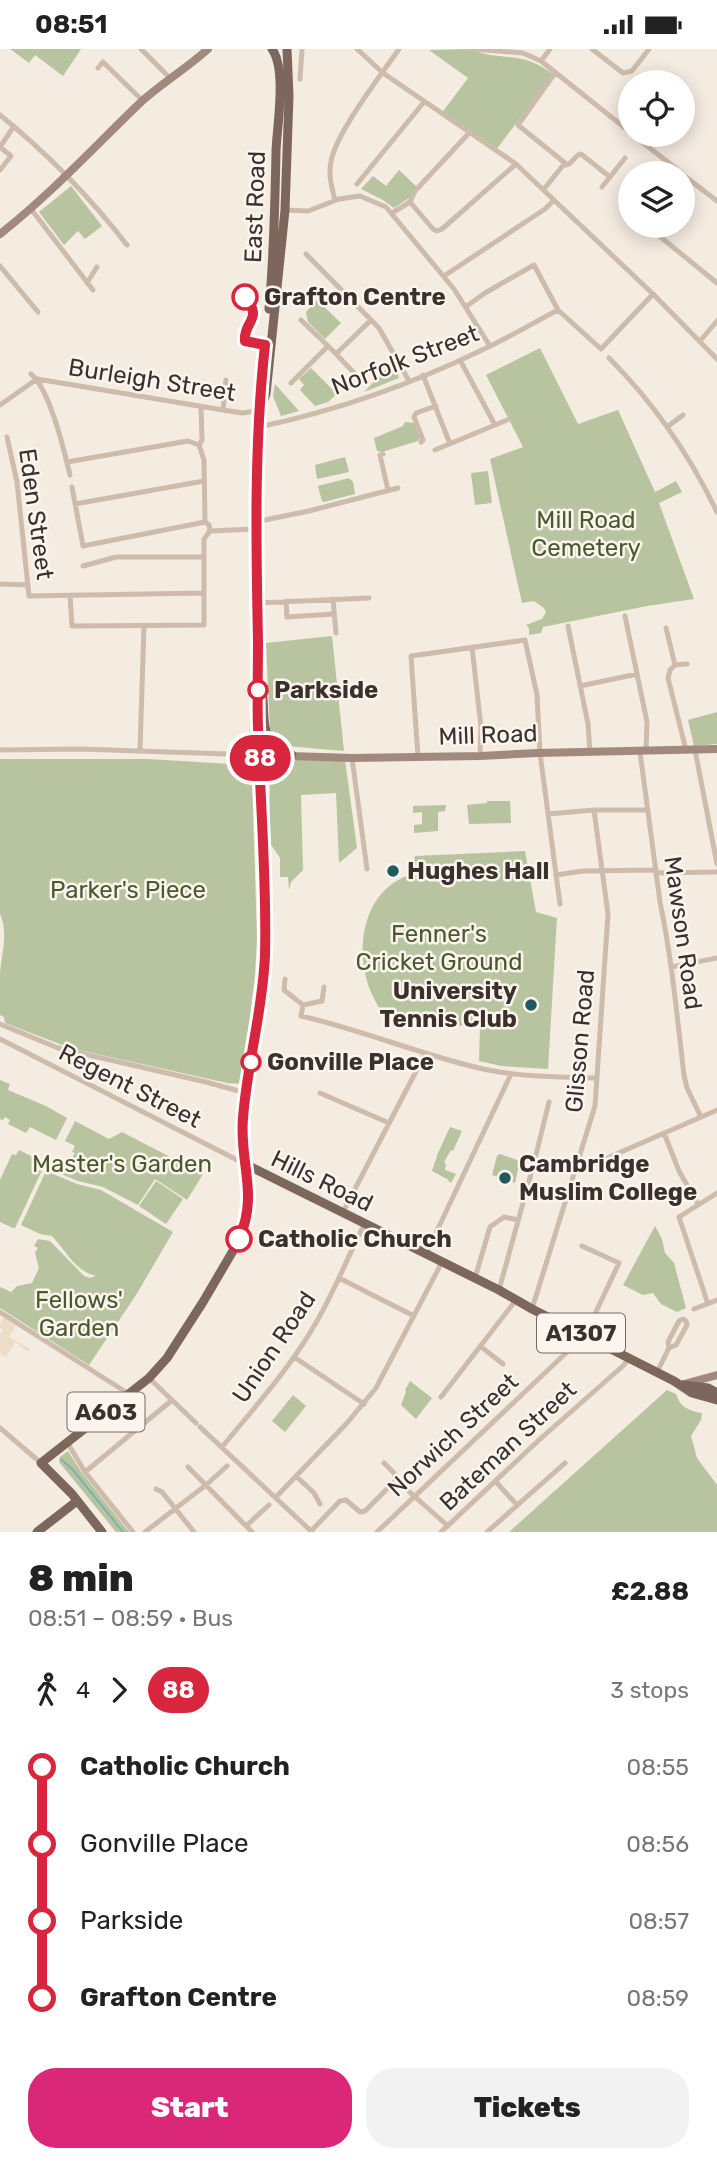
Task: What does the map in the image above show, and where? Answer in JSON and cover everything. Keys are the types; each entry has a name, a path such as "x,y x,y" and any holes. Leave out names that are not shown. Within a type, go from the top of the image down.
{"main road":[{"name":"East Road","path":"259,755 255,525 260,409 266,394 277,209 279,81 277,57 272,49"},
{"name":"East Road","path":"277,209 289,96 287,49"},
{"path":"258,680 263,698 265,732 275,746 292,755"},
{"path":"235,753 258,727"},
{"name":"A603","path":"41,1463 149,1378 175,1347 237,1244 247,1217 248,1177 242,1145 243,1117 265,956 259,755"},
{"name":"Hills Road","path":"245,1164 499,1290 532,1309 657,1372 684,1387 704,1397 717,1397 712,1379 698,1386 684,1387"},
{"path":"41,1463 102,1532"},
{"path":"37,1532 77,1501"}],"street":[{"path":"141,49 171,79"},
{"path":"0,234 67,176 143,101 208,49"},
{"path":"300,79 302,49"},
{"path":"357,49 383,73 516,164 717,359"},
{"path":"335,200 330,171 334,152 399,49"},
{"path":"473,49 523,53 541,61 618,123"},
{"path":"541,61 550,49"},
{"path":"592,49 623,73 632,71 649,49"},
{"path":"98,68 103,62 143,101"},
{"path":"555,73 518,125 562,159 565,165"},
{"path":"357,184 424,102"},
{"path":"0,115 47,155 90,200 127,245"},
{"path":"0,170 11,156 0,147 14,126"},
{"path":"392,213 410,202 415,191 470,132"},
{"path":"648,147 666,161"},
{"path":"544,189 565,165 581,154 610,177"},
{"path":"602,187 625,158"},
{"path":"410,202 437,230 442,229 516,164"},
{"path":"695,184 717,201"},
{"path":"277,209 308,211 335,200 360,196 378,202 392,213 467,306 490,347"},
{"path":"443,276 545,209 554,200"},
{"path":"31,209 93,290"},
{"path":"662,238 717,283"},
{"path":"306,254 381,332 409,381"},
{"path":"467,306 534,265 558,310 601,349 653,294"},
{"path":"0,266 38,312"},
{"path":"87,283 96,267"},
{"name":"Norfolk Street","path":"259,427 345,404 409,381 490,347 558,310"},
{"path":"301,320 356,375"},
{"path":"336,354 371,320"},
{"path":"700,341 717,321"},
{"path":"291,383 328,346"},
{"path":"609,358 644,394 687,454 717,512"},
{"path":"460,360 495,425"},
{"path":"31,374 37,379 45,396 70,475"},
{"path":"423,375 450,444"},
{"path":"0,405 37,379"},
{"name":"Burleigh Street","path":"37,379 243,413 260,409"},
{"path":"223,410 226,380"},
{"path":"421,442 423,440 414,417 416,413 436,406"},
{"path":"201,407 202,440 199,445 204,459 205,522 210,531"},
{"path":"667,427 683,415"},
{"path":"435,450 507,420"},
{"name":"Eden Street","path":"7,437 17,482 29,596 71,596"},
{"path":"67,462 188,442 199,445"},
{"path":"383,454 380,455 388,490"},
{"path":"75,504 204,481"},
{"path":"72,487 83,546 205,522"},
{"path":"203,593 71,596 72,626 204,625 204,539 210,531 255,525 398,488"},
{"path":"83,566 116,557 203,557"},
{"path":"0,584 28,585"},
{"path":"257,603 369,598"},
{"path":"333,599 336,633"},
{"path":"286,601 287,617 334,614"},
{"name":"Mawson Road","path":"625,616 647,722 643,751 648,810 685,1082 701,1117"},
{"path":"140,750 144,626"},
{"path":"568,627 588,724 590,753"},
{"path":"666,628 675,664"},
{"path":"418,757 411,656 525,640 537,695 541,753 560,904"},
{"path":"472,647 481,727 480,756"},
{"path":"675,664 687,664"},
{"path":"675,664 668,673 668,678 685,750"},
{"path":"580,686 637,674"},
{"path":"0,750 43,748 259,755"},
{"name":"Mill Road","path":"259,755 352,758 717,749"},
{"path":"695,750 717,864"},
{"path":"352,758 366,869"},
{"path":"548,814 594,810 648,810"},
{"name":"Glisson Road","path":"532,1309 593,1118 608,914 594,810"},
{"path":"556,874 602,871 717,872"},
{"path":"671,967 717,958"},
{"path":"285,979 284,990 303,1005"},
{"path":"303,1005 322,1001 324,987"},
{"path":"303,1005 301,1016 342,1026 425,1054 511,1074 597,1078"},
{"path":"0,1024 58,1048 206,1081 246,1093"},
{"name":"Regent Street","path":"0,1039 245,1164"},
{"path":"342,1212 425,1054"},
{"path":"426,1254 511,1074"},
{"path":"320,1093 389,1123"},
{"path":"499,1290 549,1102"},
{"path":"577,1168 589,1166 717,1110"},
{"path":"664,1133 679,1171 698,1204"},
{"path":"708,1304 679,1217 717,1193"},
{"path":"475,1278 490,1227 504,1217 518,1220"},
{"name":"Union Road","path":"222,1447 294,1357 317,1321 365,1223"},
{"path":"582,1246 619,1263 584,1335"},
{"path":"276,1497 364,1403 386,1372 442,1262"},
{"path":"339,1277 414,1316"},
{"path":"441,1397 516,1300"},
{"path":"694,1309 717,1300"},
{"path":"0,1312 129,1394"},
{"path":"657,1372 687,1325 684,1320 679,1321 668,1342 670,1348"},
{"name":"Norwich Street","path":"377,1532 584,1335"},
{"path":"480,1346 503,1364"},
{"path":"294,1357 364,1403"},
{"name":"Bateman Street","path":"441,1532 629,1358"},
{"path":"149,1378 311,1531 340,1500 346,1500 360,1512 365,1511 396,1481"},
{"path":"684,1387 712,1379"},
{"path":"85,1472 171,1401"},
{"path":"0,1427 41,1463"},
{"path":"67,1442 85,1472 133,1532"},
{"path":"384,1463 394,1472 396,1481 412,1497 447,1526"},
{"path":"487,1532 565,1463"},
{"path":"145,1532 227,1466"},
{"path":"188,1467 252,1532"},
{"path":"296,1476 314,1493 320,1504"},
{"path":"496,1482 517,1505"},
{"path":"156,1489 162,1492 194,1532"},
{"path":"246,1526 269,1505"}],"green space":[{"path":"10,49 81,49 63,76 35,55 29,63"},
{"path":"470,49 531,62 553,74 496,150 441,114 468,78 429,50"},
{"path":"399,170 417,187 409,198 394,208 361,189 373,176 386,186"},
{"path":"71,186 102,226 85,239 78,231 64,245 39,212"},
{"path":"317,300 341,323 325,339 308,322 306,312"},
{"name":"Mill Road Cemetery","path":"540,348 578,424 618,410 655,492 676,481 682,492 659,503 694,599 543,627 541,633 529,635 526,625 542,619 546,612 534,601 522,603 490,459 523,447 486,375"},
{"path":"394,361 399,378 364,392"},
{"path":"311,368 337,394 328,402 315,406 300,390 304,385 299,379"},
{"path":"275,384 299,411 281,416 273,396"},
{"path":"405,422 414,423 420,438 418,441 382,452 377,451 374,438 403,426"},
{"path":"345,457 349,472 317,479 315,465"},
{"path":"488,471 492,503 475,505 471,473"},
{"path":"349,478 353,482 355,494 322,501 318,486"},
{"path":"332,636 344,751 287,746 276,740 270,730 266,643"},
{"path":"717,712 717,744 694,746 688,720"},
{"name":"Parker's Piece","path":"0,759 148,759 248,765 252,775 257,938 242,1084 70,1048 5,1023 4,1017 0,1015 4,937 0,914"},
{"path":"295,760 345,760 357,848 339,863 336,793 301,795 303,870 291,882 289,890 288,877 280,877 280,858 269,842 270,770"},
{"path":"487,801 510,801 511,823 469,824 467,805"},
{"path":"446,805 445,811 438,812 438,831 414,833 414,825 422,824 422,812 413,813 413,806"},
{"name":"Fenner's Cricket Ground","path":"525,851 536,912 557,918 548,1069 501,1066 479,1061 480,1027 410,1025 390,1019 380,1009 371,992 363,958 366,923 373,907 382,893 395,882 412,874 415,856"},
{"path":"0,1080 10,1084 8,1090 67,1118 56,1140 30,1127 26,1133 8,1124 10,1120 5,1117 0,1119"},
{"name":"Master's Garden","path":"75,1121 109,1139 122,1132 203,1174 187,1200 155,1179 138,1205 103,1187 61,1174 75,1153 72,1152 75,1146 65,1141"},
{"path":"450,1127 462,1131 453,1151 451,1150 444,1162 445,1170 456,1174 451,1183 432,1171"},
{"path":"19,1150 39,1160 44,1166 13,1228 0,1222 0,1180 12,1154 16,1155"},
{"path":"500,1154 520,1161 515,1183 492,1175"},
{"name":"Fellows' Garden","path":"46,1171 77,1184 101,1190 173,1232 136,1295 89,1365 0,1308 0,1287 11,1292 17,1286 32,1283 39,1268 35,1253 38,1248 34,1246 38,1239 50,1241 84,1276 96,1276 76,1265 52,1236 40,1234 21,1225"},
{"path":"156,1181 183,1199 166,1224 139,1206"},
{"path":"655,1226 665,1253 674,1263 686,1308 677,1312 661,1304 653,1293 643,1295 623,1285"},
{"path":"410,1381 432,1398 416,1419 401,1405"},
{"path":"667,1390 676,1394 686,1408 702,1413 701,1420 691,1436 697,1458 717,1485 717,1532 509,1532"},
{"path":"293,1395 306,1406 285,1432 272,1421"},
{"path":"68,1451 129,1532 116,1532 59,1462 60,1457"}],"shaded area":[{"path":"4,1317 16,1325 9,1337 30,1349 29,1352 15,1342 6,1357 0,1354 0,1335 3,1330 0,1324"}],"waterway":[{"path":"61,1459 123,1532"}],"bus line":[{"name":"88","path":"239,1239 247,1217 249,1194 242,1145 243,1117 264,971 265,913 258,727 255,522 260,393 265,345 245,341 245,333 254,315 253,308 245,297"}],"place":[{"name":"Grafton Centre","path":"245,297"},
{"name":"Parkside","path":"258,690"},
{"name":"Hughes Hall","path":"393,871"},
{"name":"University Tennis Club","path":"531,1005"},
{"name":"Gonville Place","path":"251,1062"},
{"name":"Cambridge Muslim College","path":"505,1178"},
{"name":"Catholic Church","path":"239,1239"}]}
